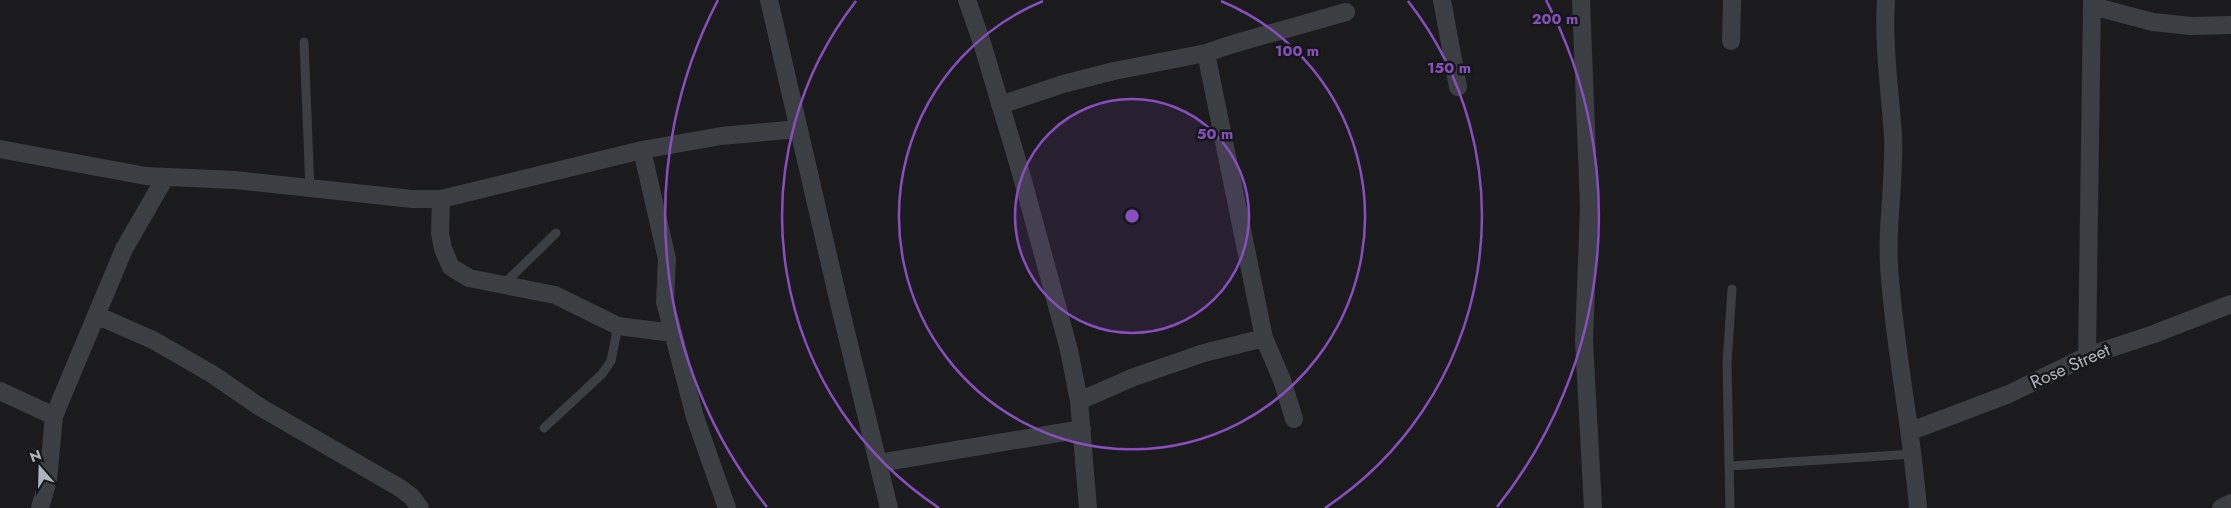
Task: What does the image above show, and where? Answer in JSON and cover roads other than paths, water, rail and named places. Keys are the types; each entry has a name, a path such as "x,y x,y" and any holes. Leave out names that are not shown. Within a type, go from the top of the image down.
{"street":[{"path":"769,0 839,303 889,508"},
{"path":"967,0 1051,280 1079,401 1088,508"},
{"path":"1442,0 1458,87"},
{"path":"1581,0 1589,207 1584,341 1593,508"},
{"path":"1731,41 1732,0"},
{"path":"1886,0 1885,22 1893,138 1888,214 1889,278 1911,431 1918,508"},
{"path":"2087,356 2092,3 2153,22 2191,26 2231,25"},
{"path":"1000,105 1063,84 1114,71 1206,54 1233,44 1346,12"},
{"path":"1206,54 1264,338 1282,380 1294,419"},
{"path":"0,149 13,153 166,178 235,180 310,190 412,199 440,199 642,150 721,136 799,129"},
{"path":"642,150 667,259 665,302 695,417 728,508"},
{"path":"40,508 48,480 54,416 124,249 166,178"},
{"path":"440,199 440,233 443,249 451,267 469,278 554,295 618,326 673,333"},
{"name":"Rose Street","path":"1911,431 2000,398 2087,356 2154,334 2231,304"},
{"path":"96,315 152,340 212,374 260,407 400,488 412,497 420,508"},
{"path":"1079,401 1134,377 1204,353 1264,338"},
{"path":"0,391 54,416"},
{"path":"879,463 1082,429"},
{"path":"2221,508 2231,503"}],"lane":[{"path":"304,42 310,190"},
{"path":"503,285 556,233"},
{"path":"1730,508 1728,363 1732,289"},
{"path":"544,428 602,374 611,361 618,326"},
{"path":"1729,466 1913,454"}]}
